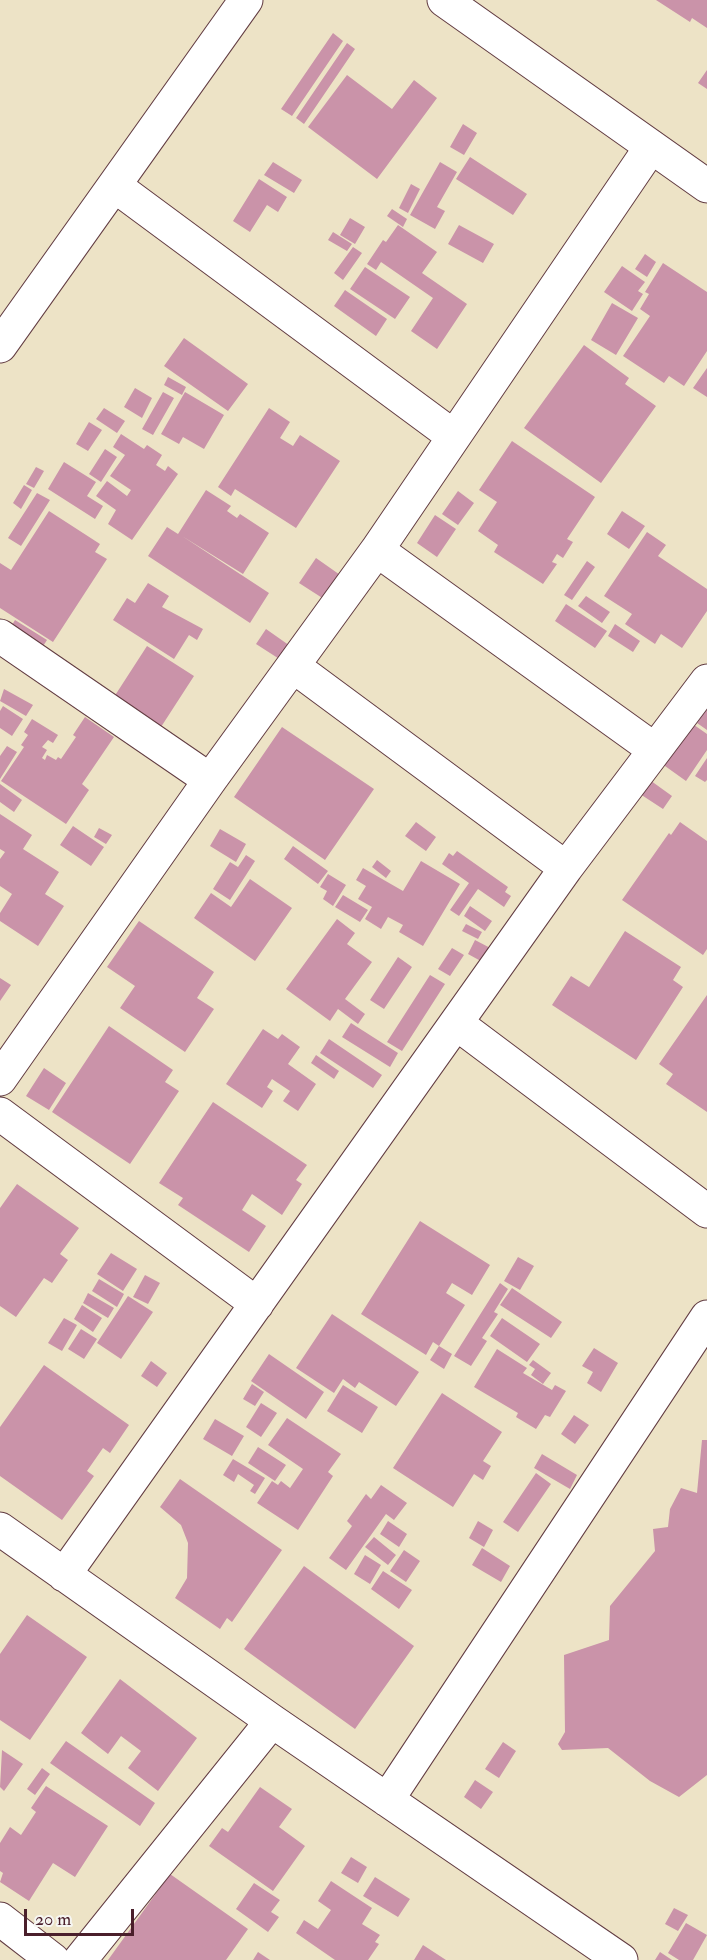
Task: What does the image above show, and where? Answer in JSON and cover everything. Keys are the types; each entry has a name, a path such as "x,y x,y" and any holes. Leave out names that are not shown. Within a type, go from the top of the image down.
{"street":[{"path":"0,346 246,0"},
{"path":"444,0 707,186"},
{"path":"0,1079 210,780 377,550 651,147"},
{"path":"115,186 453,436"},
{"path":"377,550 655,750"},
{"path":"0,636 210,780"},
{"path":"293,666 566,868"},
{"path":"64,1575 566,868 707,681"},
{"path":"456,1023 707,1210"},
{"path":"0,1114 257,1304"},
{"path":"387,1800 707,1317"},
{"path":"0,1529 272,1721 621,1960"},
{"path":"80,1960 272,1721"},
{"path":"0,1919 53,1960"}],"building":[{"path":"656,0 707,0 707,28 692,18 690,22"},
{"path":"333,33 343,41 292,116 281,109"},
{"path":"347,43 355,49 304,124 296,118"},
{"path":"707,70 707,89 698,83"},
{"path":"347,75 392,109 414,80 437,98 377,179 308,127"},
{"path":"463,124 477,133 464,155 450,147"},
{"path":"470,157 527,194 513,215 456,179"},
{"path":"273,162 302,180 294,193 264,175"},
{"path":"440,162 457,172 437,207 445,211 435,229 410,215"},
{"path":"259,179 287,197 278,212 267,205 250,232 233,221"},
{"path":"411,184 420,189 408,213 399,208"},
{"path":"392,209 407,219 403,227 387,216"},
{"path":"350,218 365,227 355,244 340,235"},
{"path":"398,225 437,252 422,273 467,304 437,349 411,331 433,298 381,262 376,270 367,264 383,240 386,242"},
{"path":"459,225 494,244 483,263 448,244"},
{"path":"333,232 352,244 347,251 328,240"},
{"path":"353,247 362,253 343,280 334,273"},
{"path":"645,254 656,262 647,277 635,269"},
{"path":"663,263 707,292 707,351 684,386 669,376 664,383 623,356 650,316 640,309 649,294 645,292"},
{"path":"622,266 645,282 638,291 643,294 632,311 604,292"},
{"path":"365,267 410,297 395,319 350,289"},
{"path":"345,290 387,319 376,336 334,306"},
{"path":"612,303 638,318 616,355 591,340"},
{"path":"184,338 248,384 228,411 164,366"},
{"path":"584,345 629,378 625,384 656,406 601,483 524,428"},
{"path":"707,368 707,397 693,388"},
{"path":"168,377 186,387 182,395 164,385"},
{"path":"135,388 152,398 142,418 124,407"},
{"path":"163,392 174,398 153,435 142,429"},
{"path":"185,392 224,415 204,449 183,437 179,444 161,434"},
{"path":"104,408 125,421 117,433 96,419"},
{"path":"269,408 290,422 280,438 293,446 300,435 340,461 296,528 235,489 231,496 218,487"},
{"path":"89,422 102,430 88,451 76,444"},
{"path":"121,434 144,449 147,445 162,455 156,465 165,471 168,466 178,474 132,540 108,524 116,510 96,496 107,481 127,496 131,490 110,476 125,455 113,447"},
{"path":"512,441 595,497 567,539 573,542 563,558 557,554 552,562 557,564 543,584 494,552 498,545 478,531 497,502 479,490"},
{"path":"105,449 117,457 101,482 89,474"},
{"path":"64,462 96,482 87,496 103,506 95,519 48,489"},
{"path":"36,467 44,471 34,488 26,484"},
{"path":"24,485 32,490 21,509 13,503"},
{"path":"206,490 231,506 227,511 237,518 240,514 269,533 243,574 182,536 269,593 250,623 148,556 167,527 178,534"},
{"path":"458,491 474,503 458,525 442,514"},
{"path":"37,493 50,500 21,546 8,538"},
{"path":"49,511 100,544 95,552 107,559 53,642 0,608 0,563 11,570"},
{"path":"622,511 645,526 629,549 607,534"},
{"path":"435,515 456,529 437,557 417,543"},
{"path":"647,532 666,545 658,556 707,589 707,611 682,648 661,634 655,644 625,624 632,614 604,596"},
{"path":"316,558 343,577 327,601 299,583"},
{"path":"587,561 595,567 572,600 564,595"},
{"path":"148,583 169,596 162,607 203,629 197,640 189,635 174,659 113,620 127,598 135,603"},
{"path":"586,596 610,612 602,623 578,606"},
{"path":"566,604 607,631 595,648 555,621"},
{"path":"15,620 47,640 38,654 6,635"},
{"path":"615,624 640,641 633,652 608,636"},
{"path":"266,629 293,648 284,662 256,644"},
{"path":"147,646 194,676 161,727 114,697"},
{"path":"4,689 33,705 26,716 0,701"},
{"path":"3,706 23,719 12,736 0,728 0,711"},
{"path":"707,708 707,730 697,723"},
{"path":"85,717 114,737 82,784 89,790 66,824 1,781 24,747 21,745 28,735 24,732 32,719 58,735 53,743 48,740 42,747 47,750 42,758 45,760 47,755 56,760 58,757 61,759 76,737 73,735"},
{"path":"687,720 707,734 707,750 686,781 658,761"},
{"path":"282,727 374,789 325,860 234,797"},
{"path":"7,746 17,752 0,779 0,756"},
{"path":"707,758 707,780 705,782 695,776"},
{"path":"647,778 672,796 663,809 637,792"},
{"path":"0,784 22,800 14,812 0,802"},
{"path":"0,814 32,835 23,849 59,872 45,894 64,906 38,946 0,921 0,913 12,894 0,886 0,859 5,852 0,849"},
{"path":"416,822 436,837 426,851 405,836"},
{"path":"680,822 707,841 707,949 703,955 622,900 669,833 671,835"},
{"path":"73,826 104,847 91,866 60,845"},
{"path":"99,828 112,835 106,844 94,837"},
{"path":"220,829 246,844 236,862 210,846"},
{"path":"293,846 328,871 318,884 284,859"},
{"path":"457,851 508,887 505,892 511,896 504,907 478,889 459,916 450,910 469,883 442,864 449,853 453,856"},
{"path":"246,855 255,861 230,900 213,889 230,862 238,867"},
{"path":"377,860 391,871 386,878 372,867"},
{"path":"421,861 460,884 423,946 399,932 403,925 388,917 381,929 365,919 372,907 358,899 366,886 356,880 363,868 403,891"},
{"path":"328,874 346,885 333,906 323,899 327,891 320,887"},
{"path":"250,879 292,908 255,961 194,918 211,893 231,907"},
{"path":"343,895 368,910 360,922 335,907"},
{"path":"470,906 492,921 485,931 464,916"},
{"path":"337,919 355,933 347,944 372,962 345,999 365,1014 358,1024 338,1009 330,1021 286,989"},
{"path":"139,921 214,972 197,998 214,1009 185,1052 120,1008 135,986 107,967"},
{"path":"466,924 482,932 478,939 462,931"},
{"path":"625,931 681,967 673,980 683,987 636,1060 552,1005 571,976 589,987"},
{"path":"475,940 496,951 488,965 468,954"},
{"path":"452,948 464,955 450,976 438,969"},
{"path":"398,957 412,967 384,1009 370,1000"},
{"path":"430,975 445,984 402,1051 387,1042"},
{"path":"0,978 11,985 0,1001"},
{"path":"707,995 707,1112 666,1084 673,1074 659,1064"},
{"path":"351,1023 398,1053 390,1067 342,1037"},
{"path":"109,1026 173,1070 165,1082 179,1091 130,1164 52,1112"},
{"path":"263,1029 278,1039 282,1034 300,1047 288,1064 316,1084 298,1111 283,1101 290,1091 272,1079 267,1087 273,1091 262,1108 226,1084"},
{"path":"329,1039 382,1075 373,1088 320,1053"},
{"path":"316,1055 339,1071 334,1079 311,1063"},
{"path":"44,1068 66,1083 49,1110 26,1096"},
{"path":"213,1102 307,1165 296,1180 302,1184 282,1215 252,1194 242,1210 266,1226 249,1252 178,1205 183,1198 159,1183"},
{"path":"17,1184 79,1228 60,1254 68,1260 52,1283 44,1278 16,1317 0,1306 0,1208"},
{"path":"420,1221 490,1265 472,1295 452,1283 446,1293 465,1305 439,1346 433,1342 426,1355 361,1314"},
{"path":"111,1253 137,1269 123,1291 97,1274"},
{"path":"518,1257 534,1266 520,1290 504,1281"},
{"path":"145,1275 160,1283 148,1304 133,1297"},
{"path":"99,1279 124,1294 117,1307 92,1291"},
{"path":"500,1283 508,1289 494,1312 498,1314 482,1338 487,1341 471,1366 454,1356"},
{"path":"512,1288 562,1322 551,1338 500,1305"},
{"path":"88,1293 114,1308 108,1318 83,1303"},
{"path":"128,1296 153,1312 121,1359 97,1343"},
{"path":"82,1305 102,1318 93,1332 74,1319"},
{"path":"332,1314 419,1372 396,1406 359,1382 355,1388 343,1379 334,1393 296,1368"},
{"path":"64,1318 77,1325 62,1351 48,1343"},
{"path":"502,1318 540,1344 527,1362 490,1336"},
{"path":"81,1329 97,1339 84,1359 68,1349"},
{"path":"439,1346 452,1354 444,1369 430,1360"},
{"path":"594,1348 618,1363 601,1392 587,1383 593,1372 582,1366"},
{"path":"497,1349 527,1368 523,1373 552,1390 555,1385 566,1391 550,1417 545,1415 536,1429 516,1417 518,1413 474,1387"},
{"path":"269,1354 324,1392 306,1419 251,1381"},
{"path":"533,1360 551,1373 543,1384 531,1375 535,1369 529,1365"},
{"path":"151,1361 167,1373 157,1387 141,1376"},
{"path":"44,1365 129,1425 110,1453 103,1448 87,1471 94,1476 62,1520 0,1476 0,1427"},
{"path":"252,1384 264,1392 255,1406 243,1399"},
{"path":"343,1385 378,1407 362,1433 327,1411"},
{"path":"442,1393 502,1432 483,1461 491,1466 483,1480 474,1474 453,1507 393,1468"},
{"path":"261,1403 277,1413 261,1437 246,1427"},
{"path":"574,1415 589,1425 575,1444 561,1434"},
{"path":"287,1418 341,1454 328,1472 333,1476 298,1530 257,1503 272,1481 278,1485 281,1481 290,1488 303,1469 268,1445"},
{"path":"215,1419 244,1436 232,1456 203,1439"},
{"path":"702,1440 707,1440 707,1775 679,1797 650,1781 608,1748 562,1750 558,1744 565,1732 564,1655 609,1640 610,1606 655,1551 653,1529 668,1527 670,1509 681,1488 697,1493"},
{"path":"258,1447 286,1465 275,1481 248,1463"},
{"path":"542,1454 577,1475 570,1489 534,1468"},
{"path":"233,1459 265,1478 255,1494 250,1491 254,1485 238,1474 234,1482 223,1475"},
{"path":"536,1473 551,1484 518,1532 503,1522"},
{"path":"180,1479 282,1550 232,1622 227,1618 220,1629 175,1598 187,1578 188,1543 181,1525 160,1507"},
{"path":"381,1485 407,1503 394,1520 386,1514 346,1570 329,1558 352,1526 347,1521 366,1494 371,1499"},
{"path":"388,1521 407,1534 399,1547 380,1534"},
{"path":"478,1521 493,1530 484,1547 469,1538"},
{"path":"374,1537 396,1555 388,1565 365,1547"},
{"path":"482,1548 510,1566 501,1582 472,1565"},
{"path":"404,1550 420,1561 406,1582 390,1571"},
{"path":"365,1555 381,1565 370,1584 354,1574"},
{"path":"304,1566 414,1646 355,1729 244,1649"},
{"path":"383,1571 412,1590 399,1609 371,1589"},
{"path":"27,1615 87,1657 30,1740 0,1720 0,1654"},
{"path":"120,1679 197,1738 158,1791 128,1768 141,1751 121,1736 108,1754 81,1733"},
{"path":"66,1741 155,1803 140,1826 50,1763"},
{"path":"503,1742 516,1751 499,1778 485,1769"},
{"path":"2,1750 23,1764 4,1791 0,1787"},
{"path":"42,1768 50,1774 35,1795 27,1789"},
{"path":"475,1780 493,1792 481,1809 464,1797"},
{"path":"46,1786 108,1826 75,1877 53,1863 29,1901 0,1882 3,1873 0,1871 0,1843 10,1827 21,1835 36,1812 31,1808"},
{"path":"260,1787 292,1809 279,1827 305,1846 273,1891 209,1846 222,1828 228,1832"},
{"path":"351,1857 367,1867 358,1883 341,1873"},
{"path":"170,1874 248,1929 226,1960 108,1960"},
{"path":"375,1877 410,1899 398,1917 363,1896"},
{"path":"331,1881 372,1908 362,1924 380,1935 375,1942 379,1944 368,1960 335,1960 296,1933 304,1920 318,1929 331,1910 318,1901"},
{"path":"254,1883 280,1900 271,1912 279,1917 268,1932 236,1909"},
{"path":"674,1908 688,1915 678,1931 665,1924"},
{"path":"686,1923 707,1935 693,1960 679,1960 668,1953"},
{"path":"423,1945 446,1960 414,1960"},
{"path":"258,1952 270,1960 253,1960"},
{"path":"660,1952 672,1960 655,1960"}]}
